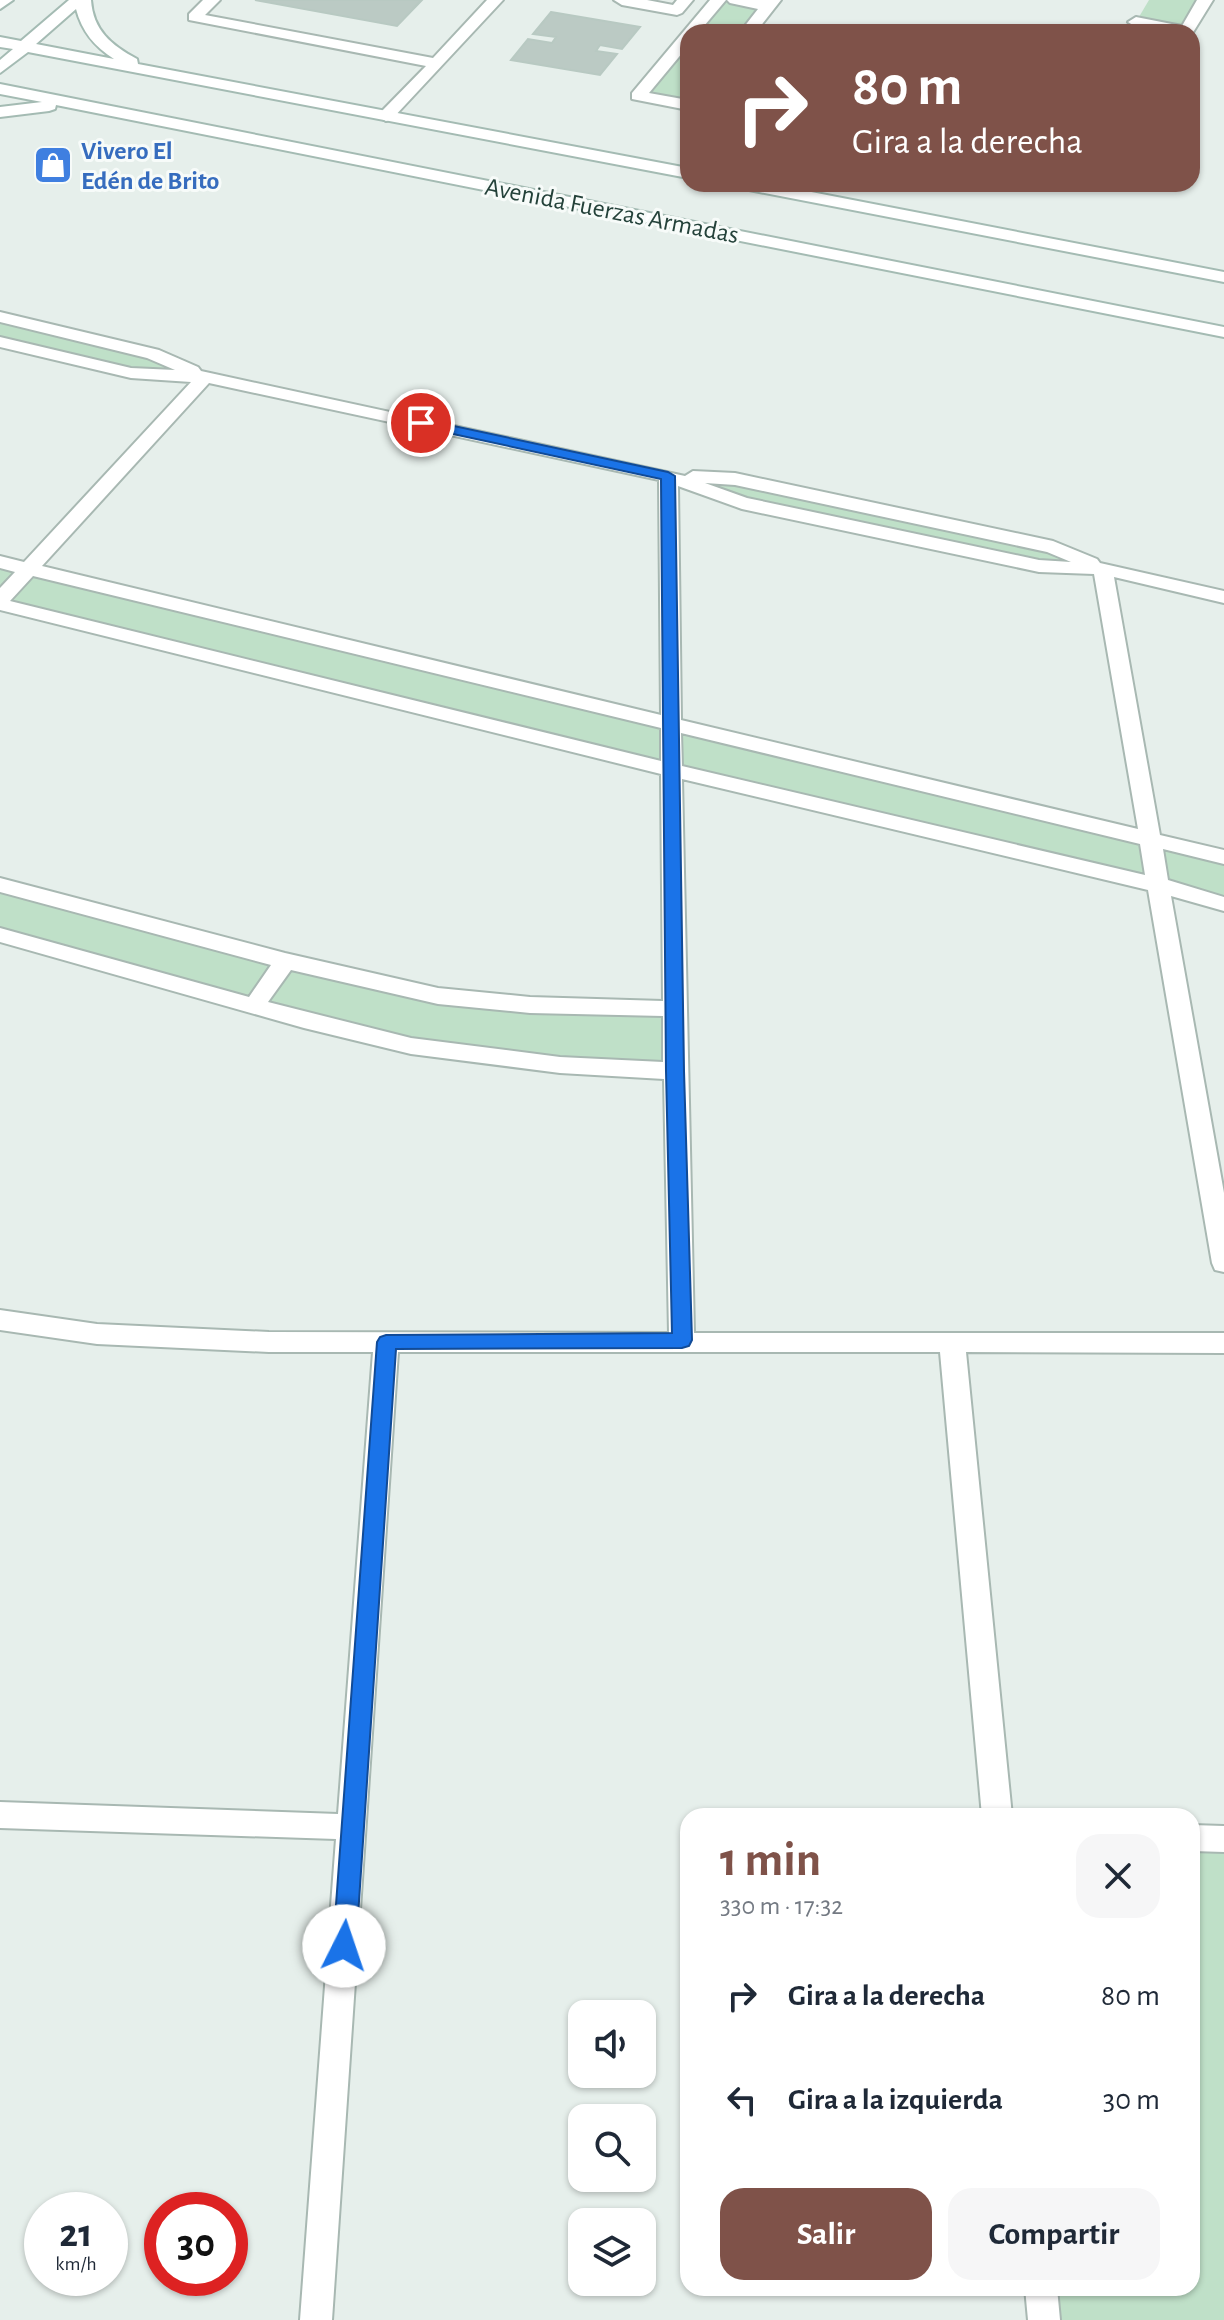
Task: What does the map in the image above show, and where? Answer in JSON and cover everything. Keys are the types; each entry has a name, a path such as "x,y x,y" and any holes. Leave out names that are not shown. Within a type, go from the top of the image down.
{"street":[{"path":"0,4 5,0"},
{"path":"0,68 81,0"},
{"path":"81,0 83,15 91,32 103,45 151,72"},
{"path":"212,0 194,17 437,63"},
{"path":"386,116 495,0"},
{"path":"622,0 677,10 685,0"},
{"path":"698,24 718,0"},
{"path":"735,0 771,3"},
{"path":"1190,24 1205,0"},
{"path":"754,24 771,3"},
{"name":"Avenida Fuerzas Armadas","path":"0,42 680,171"},
{"path":"680,46 638,96 680,104"},
{"name":"Avenida Fuerzas Armadas","path":"0,89 1224,332"},
{"path":"0,112 42,106 89,106"},
{"name":"Avenida Fuerzas Armadas","path":"785,192 1224,277"},
{"path":"0,317 153,354 205,377"},
{"path":"0,342 131,373 205,377 668,476 742,503 1039,566 1103,569 1224,597"},
{"path":"205,377 0,602 672,770 1159,885 1224,904"},
{"path":"668,476 675,1071 682,1340"},
{"path":"0,562 1224,857"},
{"path":"1103,569 1224,1263"},
{"path":"0,885 285,961 438,996 530,1005 675,1009"},
{"path":"0,935 411,1046 560,1065 675,1071"},
{"path":"254,1006 285,961"},
{"path":"0,1320 97,1334 170,1339 1224,1343"},
{"path":"316,2320 386,1342"},
{"path":"952,1342 996,1808"},
{"path":"0,1815 353,1827"},
{"path":"1200,1838 1224,1839"},
{"path":"1042,2296 1044,2320"}],"green space":[{"path":"718,0 773,0 754,24 698,24"},
{"path":"1149,0 1205,0 1191,24 1135,24"},
{"path":"680,46 680,104 638,96"},
{"path":"0,317 153,354 205,377 131,373 0,342"},
{"path":"668,476 735,479 1053,547 1103,569 1039,566 742,503"},
{"path":"0,562 1224,860 1224,902 0,604"},
{"path":"0,885 377,984 675,1012 675,1069 484,1057 0,935"},
{"path":"1200,1838 1224,1839 1224,2320 1044,2320 1042,2296 1200,2296"}],"building":[{"path":"255,0 422,0 397,26"},
{"path":"551,12 640,27 622,49 600,45 596,51 617,54 600,75 511,60 528,39 552,43 556,37 533,34"}],"place":[{"name":"Vivero El Edén de Brito","path":"53,165"}],"route":[{"path":"344,1946 386,1342 682,1340 675,1071 668,476 421,423"}]}
